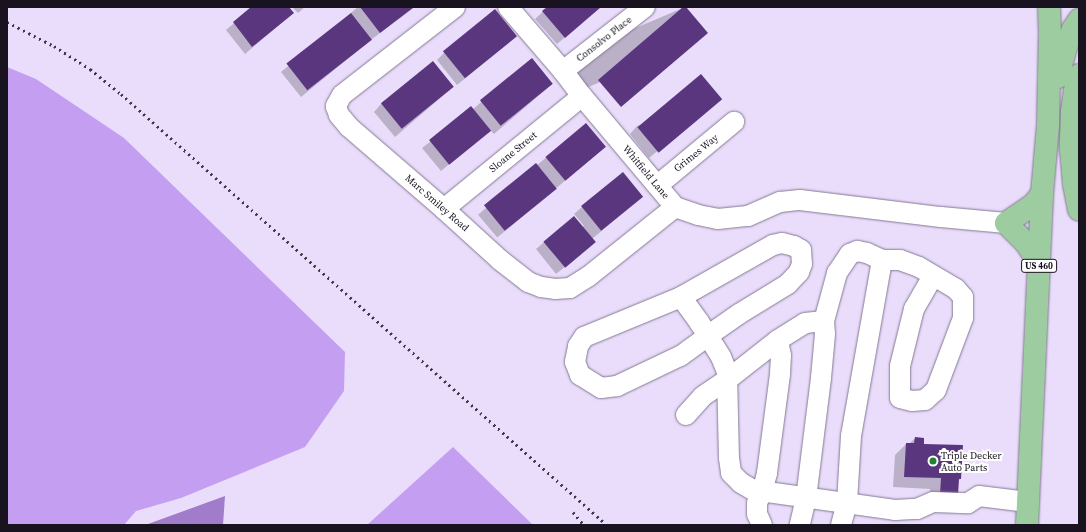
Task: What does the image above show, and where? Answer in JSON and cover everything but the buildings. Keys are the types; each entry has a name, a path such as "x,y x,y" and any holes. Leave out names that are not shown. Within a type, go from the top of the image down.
{"main road":[{"name":"US 460","path":"1027,525 1042,194 1048,126 1050,34 1049,7"},
{"path":"1048,126 1058,73 1067,44 1073,29 1079,20"},
{"path":"1079,54 1078,79 1072,111 1071,149 1074,184 1079,210"},
{"path":"1039,263 1026,243 1006,222 1033,205 1042,194"}],"street":[{"name":"Marc Smiley Road","path":"455,7 342,94 336,106 339,114 348,127 444,209 500,260 528,282 541,287 555,290 570,288 589,276 675,207"},
{"name":"Whitfield Lane","path":"508,7 675,207 698,215 718,219 748,216 780,202 800,200 941,217 1006,222"},
{"name":"Consolvo Place","path":"563,71 645,7"},
{"name":"Sloane Street","path":"444,209 582,96"},
{"name":"Grimes Way","path":"658,185 734,122"},
{"path":"782,243 794,246 801,250 802,264 799,272 788,284 739,314 708,336 680,356 618,386 601,388 580,375 575,362 578,346 584,337 681,297 773,245 782,243"},
{"path":"800,525 806,498 821,378 825,334 824,321 837,273 850,254 857,251 867,253 882,260 900,260 919,267 956,288 963,297 963,318 936,390 925,400 912,401 900,398 900,366 914,309 933,276"},
{"path":"841,525 847,503 852,436 882,260"},
{"path":"681,297 721,357 727,380 728,458 731,473 741,483 753,490 762,492 847,503 886,517 917,509 923,516 933,502 968,503 979,496 1028,502"},
{"path":"686,415 703,396 727,380 778,340 805,323 824,321"},
{"path":"762,525 757,514 757,503 768,473 780,374 781,356 778,340"}],"shaded area":[{"path":"7,67 36,79 124,138 345,352 344,391 305,447 181,498 136,511 124,525 7,525"},
{"path":"453,447 533,525 367,525"},
{"path":"225,496 223,525 148,525 148,524"}],"railway":[{"path":"7,22 54,46 90,69 121,94 607,525"},
{"path":"573,512 584,525"}],"place":[{"name":"Triple Decker Auto Parts","path":"933,461"}]}
